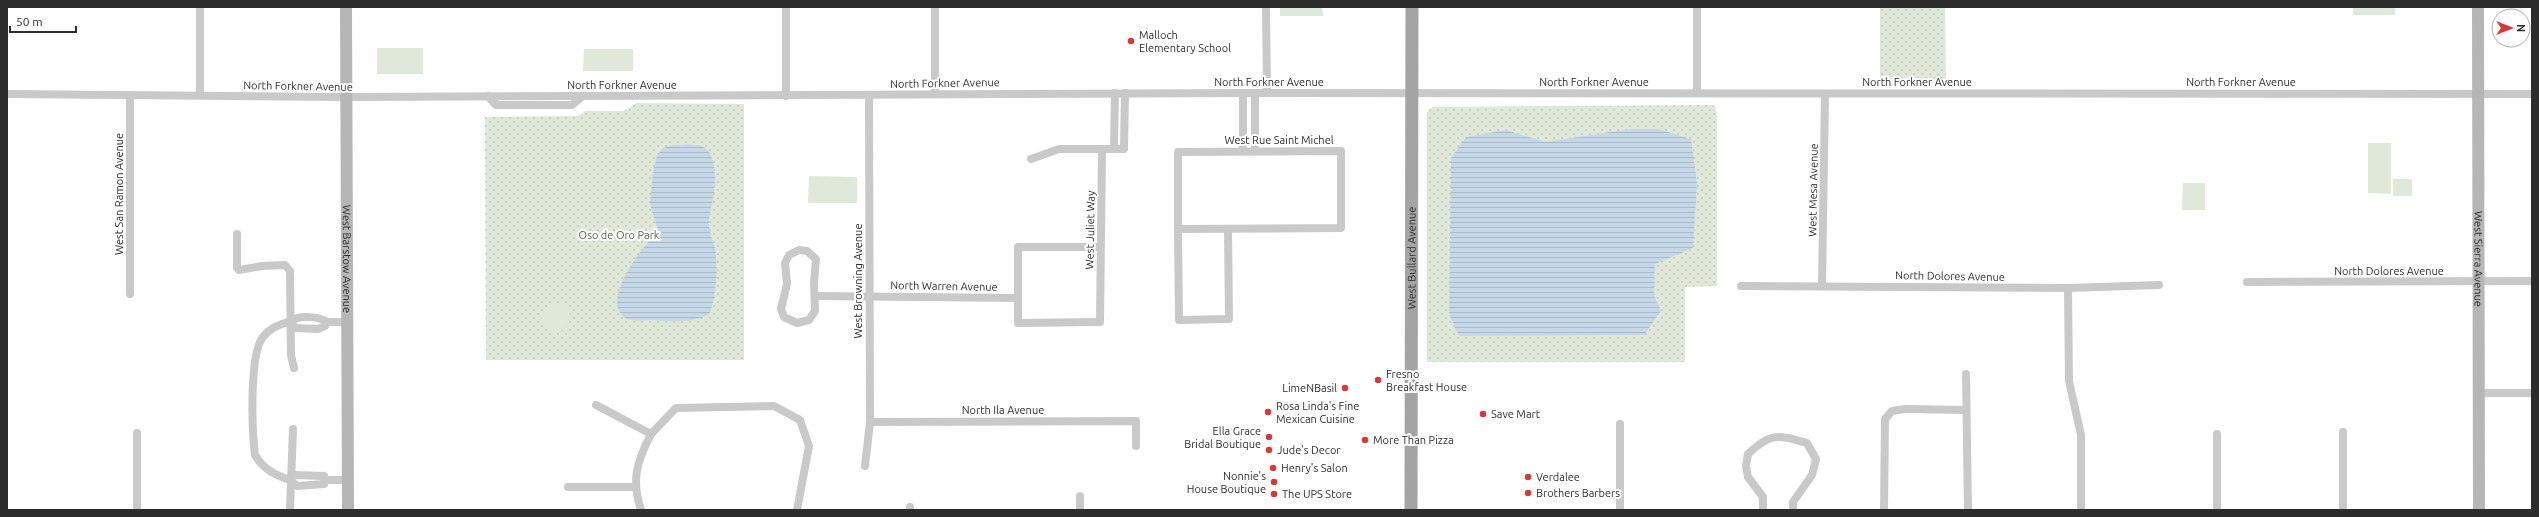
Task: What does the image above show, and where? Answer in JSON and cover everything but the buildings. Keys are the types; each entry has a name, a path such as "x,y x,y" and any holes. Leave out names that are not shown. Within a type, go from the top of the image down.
{"main road":[{"name":"West Bullard Avenue","path":"1411,510 1412,7"}],"street":[{"path":"200,7 200,96"},
{"name":"West Barstow Avenue","path":"346,7 348,510"},
{"path":"786,7 786,96"},
{"path":"934,94 935,7"},
{"path":"1266,7 1267,93"},
{"path":"1697,7 1697,93"},
{"name":"West Sierra Avenue","path":"2478,7 2479,510"},
{"name":"North Forkner Avenue","path":"7,94 347,97 786,96 1115,93 1825,94 1869,92 2532,94"},
{"path":"1114,149 1115,93"},
{"path":"1031,159 1059,149 1124,149 1125,93"},
{"path":"1243,93 1243,151"},
{"path":"1255,93 1255,151"},
{"name":"West San Ramon Avenue","path":"130,94 130,294"},
{"name":"West Mesa Avenue","path":"1822,286 1825,94"},
{"name":"West Browning Avenue","path":"865,466 870,422 869,95"},
{"name":"West Juliet Way","path":"1018,298 1018,322 1100,322 1102,149"},
{"name":"West Rue Saint Michel","path":"1178,229 1341,228 1340,151 1178,152 1178,229 1179,320 1229,319 1228,229"},
{"path":"237,234 237,268 239,270 262,266 288,267 290,271 291,355 294,368"},
{"path":"1018,298 1018,247 1101,247"},
{"path":"807,251 816,259 814,296 815,311 809,320 797,323 784,317 782,309 787,284 786,264 793,252 807,251"},
{"name":"North Dolores Avenue","path":"2247,282 2532,281"},
{"name":"North Dolores Avenue","path":"1741,286 2068,288 2158,285"},
{"path":"2068,288 2069,381 2080,435 2081,510"},
{"name":"North Warren Avenue","path":"814,296 1018,298"},
{"path":"291,322 298,329 318,329 327,322 347,322"},
{"path":"290,480 274,475 259,462 255,455 254,366 257,347 263,337 274,327 291,322"},
{"path":"1966,374 1968,510"},
{"path":"2478,393 2532,392"},
{"path":"596,405 651,434"},
{"path":"641,510 635,487 639,458 651,434 676,408 774,406 800,420 809,446 797,510"},
{"path":"1884,510 1884,419 1892,411 1905,409 1966,410"},
{"name":"North Ila Avenue","path":"870,422 1136,421 1136,446"},
{"path":"1620,424 1620,510"},
{"path":"290,510 290,480 294,429"},
{"path":"2343,432 2343,510"},
{"path":"137,433 137,510"},
{"path":"2217,434 2217,510"},
{"path":"1763,510 1763,497 1748,477 1746,466 1748,454 1768,437 1785,437 1807,443 1816,460 1812,475 1793,502 1793,510"},
{"path":"290,480 294,475 324,476 326,480 348,480"},
{"path":"568,487 635,487"},
{"path":"1080,496 1080,510"}],"green space":[{"path":"1280,7 1322,7 1323,16 1280,16"},
{"path":"1880,7 1945,7 1946,83 1880,83"},
{"path":"2353,7 2395,7 2395,15 2353,15"},
{"path":"377,48 423,48 423,74 377,74"},
{"path":"584,49 633,49 633,71 583,71"},
{"name":"Oso de Oro Park","path":"637,103 744,104 744,360 486,360 485,117 577,116 586,111 623,111"},
{"path":"1714,105 1717,113 1717,286 1685,287 1685,362 1427,362 1427,112 1432,107"},
{"path":"2368,143 2391,143 2391,194 2368,193"},
{"path":"809,176 857,177 857,203 808,203"},
{"path":"2393,179 2412,179 2412,196 2393,196"},
{"path":"2183,183 2205,183 2205,210 2182,210"},
{"path":"556,303 566,307 570,317 566,327 556,331 546,327 542,317 546,307"}],"water":[{"path":"1630,129 1658,129 1691,139 1697,183 1693,248 1655,264 1654,295 1661,311 1644,335 1459,336 1449,315 1451,158 1466,137 1506,130 1545,142"},
{"path":"674,145 698,145 709,152 713,160 715,186 709,224 715,248 717,273 712,307 709,315 688,321 630,320 619,311 617,300 620,287 626,273 658,230 650,204 653,171 657,156 663,148"}],"place":[{"name":"Malloch Elementary School","path":"1131,41"},
{"name":"Fresno Breakfast House","path":"1378,380"},
{"name":"LimeNBasil","path":"1345,388"},
{"name":"Rosa Linda's Fine Mexican Cuisine","path":"1268,412"},
{"name":"Save Mart","path":"1483,414"},
{"name":"Ella Grace Bridal Boutique","path":"1269,437"},
{"name":"More Than Pizza","path":"1365,440"},
{"name":"Jude's Decor","path":"1269,450"},
{"name":"Henry's Salon","path":"1273,468"},
{"name":"Verdalee","path":"1528,477"},
{"name":"Nonnie's House Boutique","path":"1274,482"},
{"name":"Brothers Barbers","path":"1528,493"},
{"name":"The UPS Store","path":"1274,494"}]}
